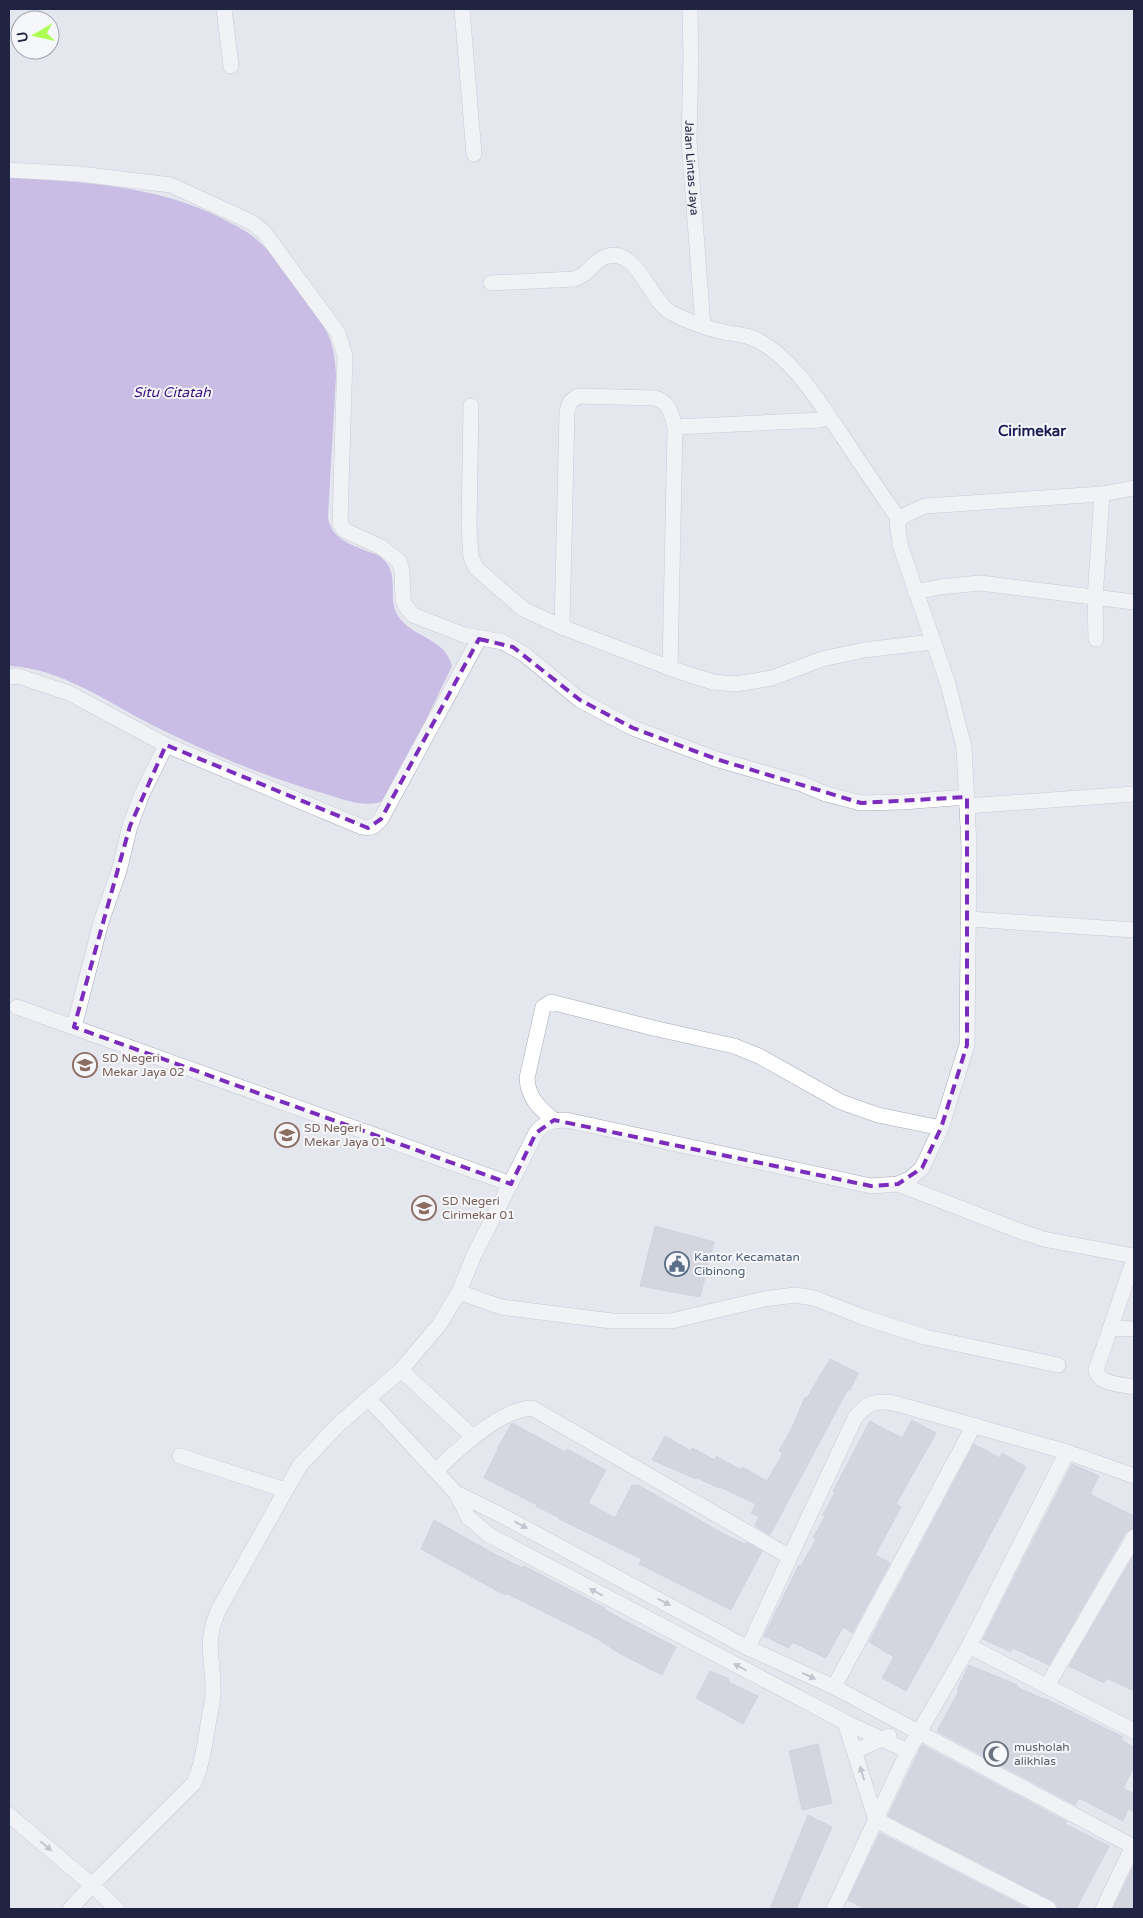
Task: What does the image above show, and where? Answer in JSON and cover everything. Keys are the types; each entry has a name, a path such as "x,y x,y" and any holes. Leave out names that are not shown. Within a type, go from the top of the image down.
{"street":[{"path":"224,9 231,66"},
{"path":"462,9 474,154"},
{"name":"Jalan Lintas Jaya","path":"690,9 689,141 703,326"},
{"path":"9,170 80,174 171,185 253,223 264,232 338,332 345,356 339,515 344,530 381,547 399,561 402,571 404,600 408,612 464,635 503,642 524,654 580,700 633,728 716,759 802,784 826,794 861,803 967,802 1134,794"},
{"path":"491,283 575,278 585,273 593,264 606,256 619,256 632,264 643,275 663,308 687,321 746,335 759,340 789,365 813,394 899,519"},
{"path":"562,627 567,411 570,402 578,396 655,398 663,400 668,407 675,427 670,668"},
{"path":"471,406 469,543 473,562 476,568 523,609 562,627 670,668 713,682 736,684 772,678 822,659 864,650 932,642"},
{"path":"675,427 821,420"},
{"path":"70,1909 194,1783 201,1768 214,1693 210,1659 213,1624 284,1490 300,1465 339,1424 401,1370 439,1326 460,1292 474,1255 536,1132 541,1126 554,1120 566,1120 871,1186 898,1184 910,1179 922,1168 940,1128 967,1044 969,918 967,802 964,747 956,714 901,548 897,528 899,519 914,510 932,505 1102,494 1134,488"},
{"path":"1096,639 1095,598 1102,494"},
{"path":"915,592 940,587 980,583 1134,602"},
{"path":"9,678 18,676 69,693 166,745 368,828 376,825 381,819 478,639"},
{"path":"74,1027 130,826 142,794 166,745"},
{"path":"969,918 1134,930"},
{"path":"554,1120 538,1108 534,1102 527,1087 526,1078 543,1007 551,1002 652,1028 734,1046 759,1056 842,1102 878,1115 940,1128"},
{"path":"17,1007 511,1184"},
{"path":"898,1184 1043,1239 1134,1257 1096,1370 1097,1376 1102,1380 1134,1387"},
{"path":"460,1292 501,1307 612,1322 671,1321 764,1299 795,1295 814,1298 863,1317 925,1337 1058,1365"},
{"path":"1110,1328 1134,1329"},
{"path":"401,1370 472,1436"},
{"path":"369,1399 456,1493 468,1517 489,1535 846,1722 908,1751"},
{"path":"748,1648 855,1418 869,1404 880,1401 894,1403 1067,1452 1134,1476"},
{"path":"436,1471 472,1436 514,1411 532,1408 790,1557"},
{"path":"834,1687 974,1425"},
{"path":"835,1909 908,1751 968,1646 1067,1452"},
{"path":"180,1456 284,1490"},
{"path":"456,1493 501,1515 748,1648 834,1687 1133,1846 1102,1909"},
{"path":"1047,1686 1134,1537"},
{"path":"968,1646 1134,1731"},
{"path":"846,1722 876,1820 1049,1909"},
{"path":"855,1751 885,1740 905,1726"},
{"path":"9,1815 92,1885 117,1909"}],"highlighted area":[{"path":"479,639 513,647 580,700 633,728 716,759 861,803 967,797 967,1045 941,1128 922,1168 898,1184 871,1186 554,1120 536,1133 511,1184 74,1027 130,826 166,745 368,828 381,819"}],"water":[{"name":"Situ Citatah","path":"9,177 118,187 145,192 198,207 240,228 256,239 284,270 321,321 333,350 336,376 328,517 330,524 333,531 342,540 382,558 391,571 394,605 401,620 442,649 448,656 452,666 388,799 366,804 358,803 283,781 239,764 152,725 65,679 28,668 9,666"}],"building":[{"name":"Kantor Kecamatan Cibinong","path":"655,1226 714,1242 700,1297 640,1286"},
{"path":"830,1359 858,1373 770,1535 755,1526 759,1517 751,1513 756,1504 720,1487 652,1460 665,1436 691,1451 692,1448 715,1460 716,1456 741,1470 742,1467 767,1481 783,1453 779,1451 792,1428 805,1397 807,1398"},
{"path":"912,1420 936,1433 896,1504 901,1507 875,1555 890,1563 852,1633 843,1627 826,1658 792,1642 789,1648 764,1636 799,1565 801,1566 816,1539 813,1538 825,1516 823,1515 835,1492 833,1491 870,1421 902,1438"},
{"path":"512,1423 565,1452 567,1449 606,1470 588,1503 615,1518 632,1485 638,1485 722,1533 745,1544 746,1542 762,1551 731,1610 639,1564 642,1559 559,1519 537,1505 484,1478 497,1449"},
{"path":"974,1444 1000,1458 1002,1453 1026,1467 906,1691 882,1678 894,1657 869,1642"},
{"path":"1072,1464 1099,1476 1090,1494 1134,1516 1134,1528 1126,1532 1049,1665 1013,1648 1011,1652 983,1639"},
{"path":"434,1520 496,1555 523,1568 524,1566 676,1647 662,1675 619,1653 596,1638 506,1593 505,1595 421,1549"},
{"path":"1134,1555 1134,1691 1106,1678 1104,1683 1069,1666"},
{"path":"969,1665 1017,1685 1017,1687 1044,1698 1123,1737 1121,1740 1134,1747 1134,1767 1123,1788 1134,1794 1134,1812 1128,1809 1123,1821 1079,1798 1075,1805 937,1731 959,1691 957,1690"},
{"path":"710,1671 729,1679 728,1682 758,1696 743,1724 696,1698"},
{"path":"818,1744 832,1803 802,1810 789,1751"},
{"path":"922,1745 1067,1822 1065,1824 1109,1846 1076,1909 1058,1909 1057,1904 1053,1901 888,1816"},
{"path":"808,1815 832,1827 796,1909 770,1909"},
{"path":"880,1833 1029,1909 865,1909 848,1900"},
{"path":"1134,1865 1134,1909 1113,1909"}],"place":[{"name":"SD Negeri Mekar Jaya 02","path":"85,1065"},
{"name":"SD Negeri Mekar Jaya 01","path":"287,1135"},
{"name":"SD Negeri Cirimekar 01","path":"424,1208"},
{"name":"Kantor Kecamatan Cibinong","path":"677,1264"},
{"name":"musholah alikhlas","path":"996,1754"}],"district":[{"name":"Cirimekar","path":"1032,431"}]}
